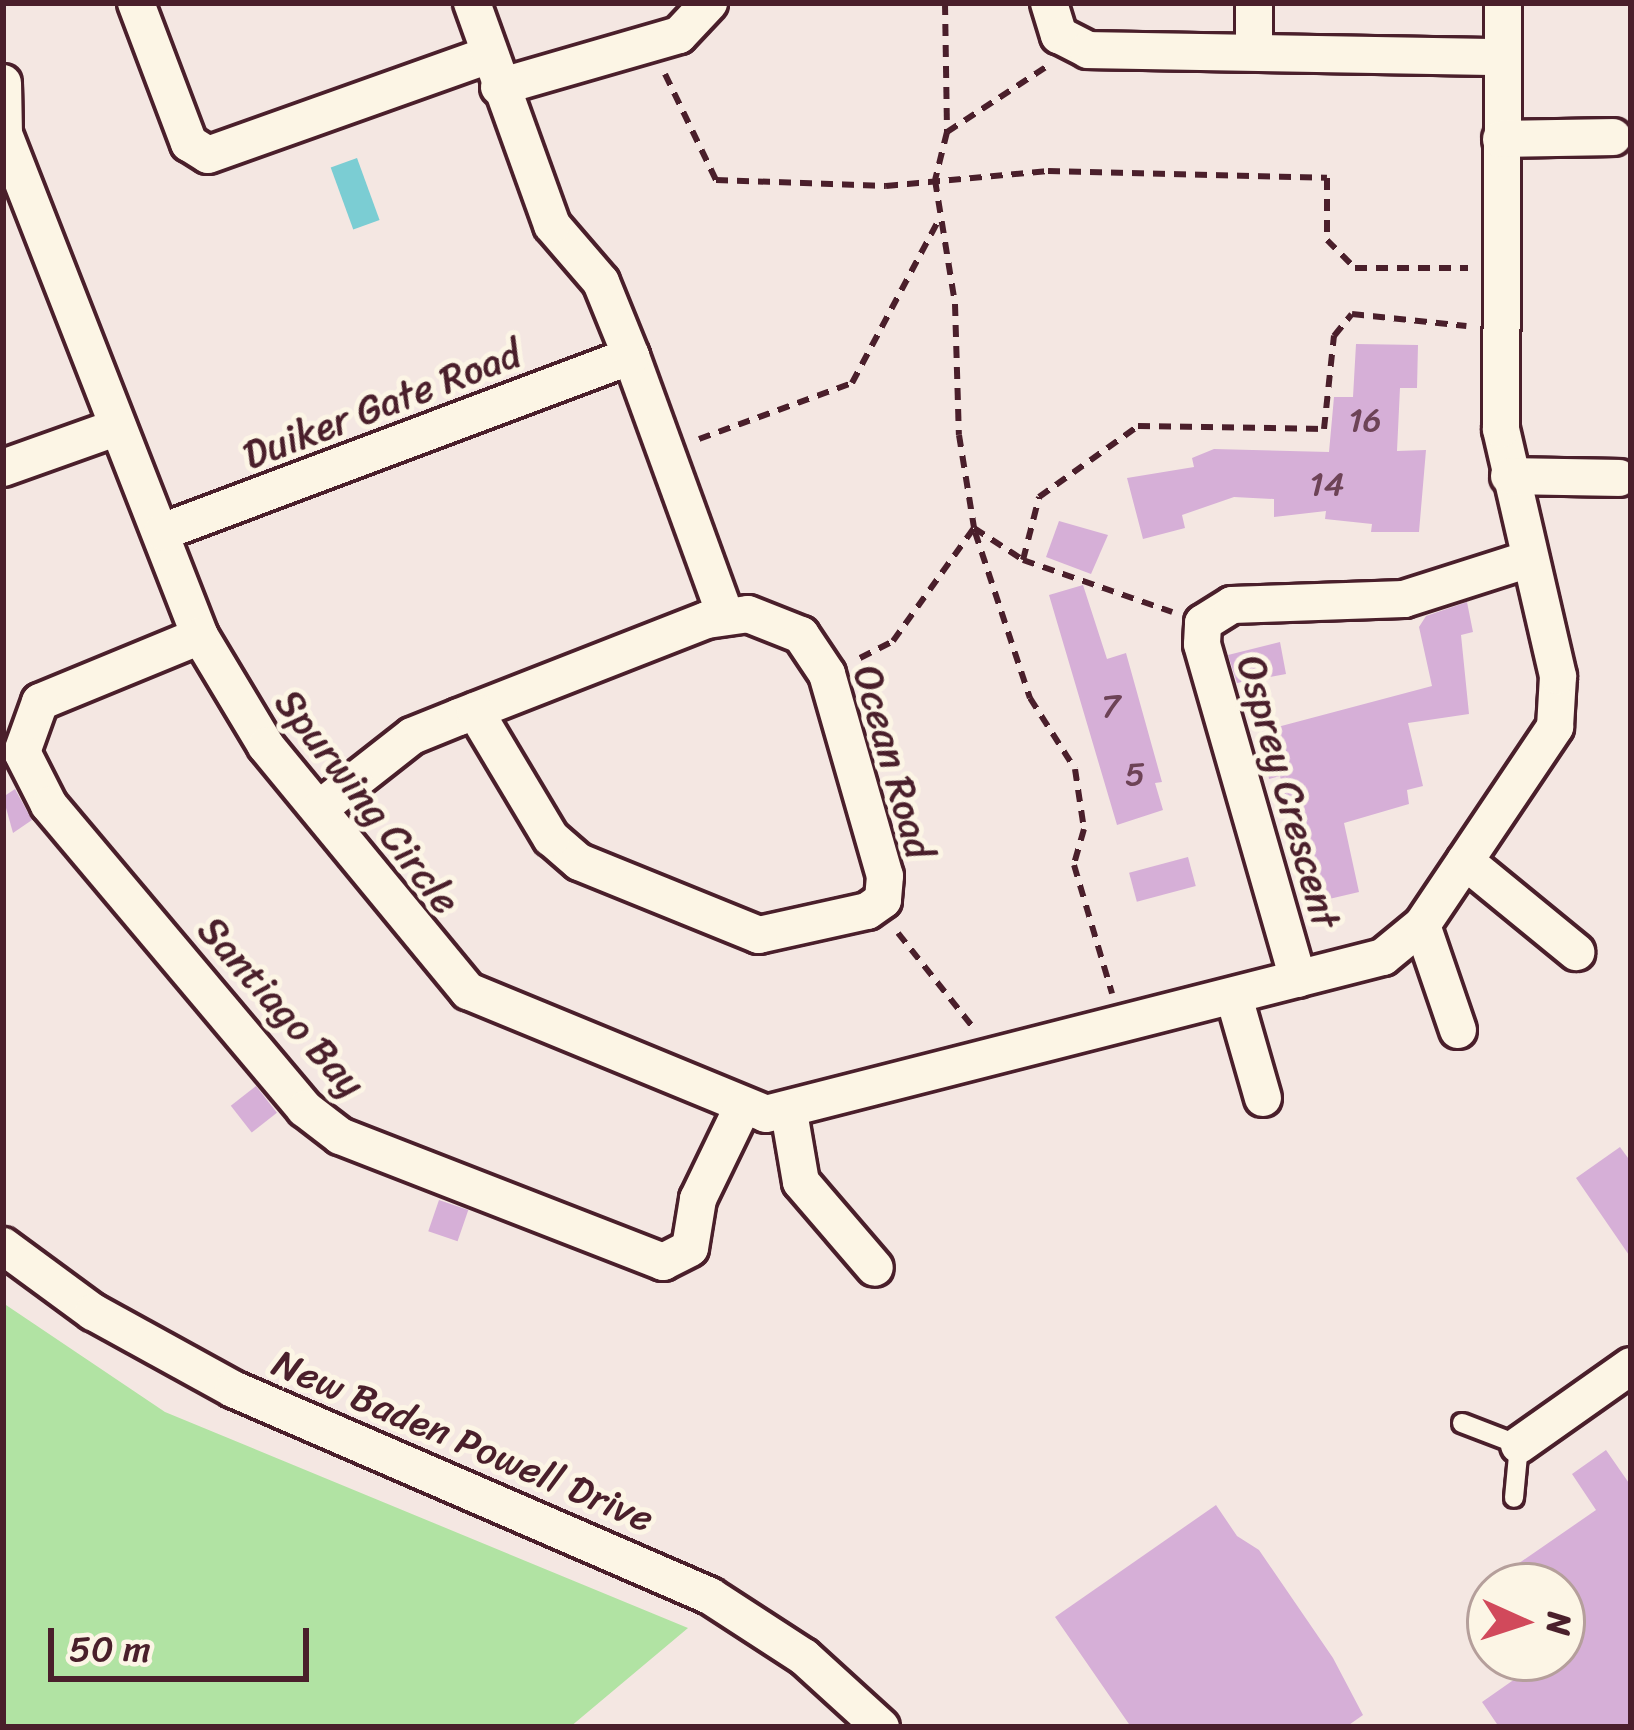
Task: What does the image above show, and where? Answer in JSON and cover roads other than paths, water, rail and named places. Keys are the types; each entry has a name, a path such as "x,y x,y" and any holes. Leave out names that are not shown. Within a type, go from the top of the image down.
{"street":[{"path":"136,3 190,143 208,155 494,71 651,44 679,35 709,3"},
{"path":"319,809 398,745 725,614 668,451 601,282 552,225 472,3"},
{"path":"1049,3 1051,20 1070,45 1502,56"},
{"path":"1254,3 1254,52"},
{"path":"1458,1030 1422,925 1555,727 1558,676 1509,476 1501,330 1504,3"},
{"name":"Spurwing Circle","path":"3,83 3,133 200,636 266,746 468,991 742,1108 789,1112 1383,957 1422,925"},
{"path":"1501,139 1612,137"},
{"name":"Duiker Gate Road","path":"162,532 631,356"},
{"path":"3,469 118,427"},
{"path":"1509,476 1619,478"},
{"name":"Osprey Crescent","path":"1298,979 1202,644 1203,623 1232,605 1404,599 1529,559"},
{"name":"Ocean Road","path":"476,711 551,838 579,862 759,935 877,907 885,876 827,674 786,625 725,614"},
{"name":"Santiago Bay","path":"200,636 40,702 22,752 50,805 305,1109 340,1136 663,1262 690,1248 698,1199 742,1108"},
{"path":"1465,861 1576,952"},
{"path":"1234,997 1263,1098"},
{"path":"789,1112 801,1182 875,1268"},
{"name":"New Baden Powell Drive","path":"3,1246 93,1312 233,1389 710,1596 804,1657 881,1727"},
{"path":"1519,1444 1630,1369"}],"lane":[{"path":"1462,1423 1519,1444 1514,1498"}],"water":[{"path":"357,158 380,220 353,230 331,168"}]}
